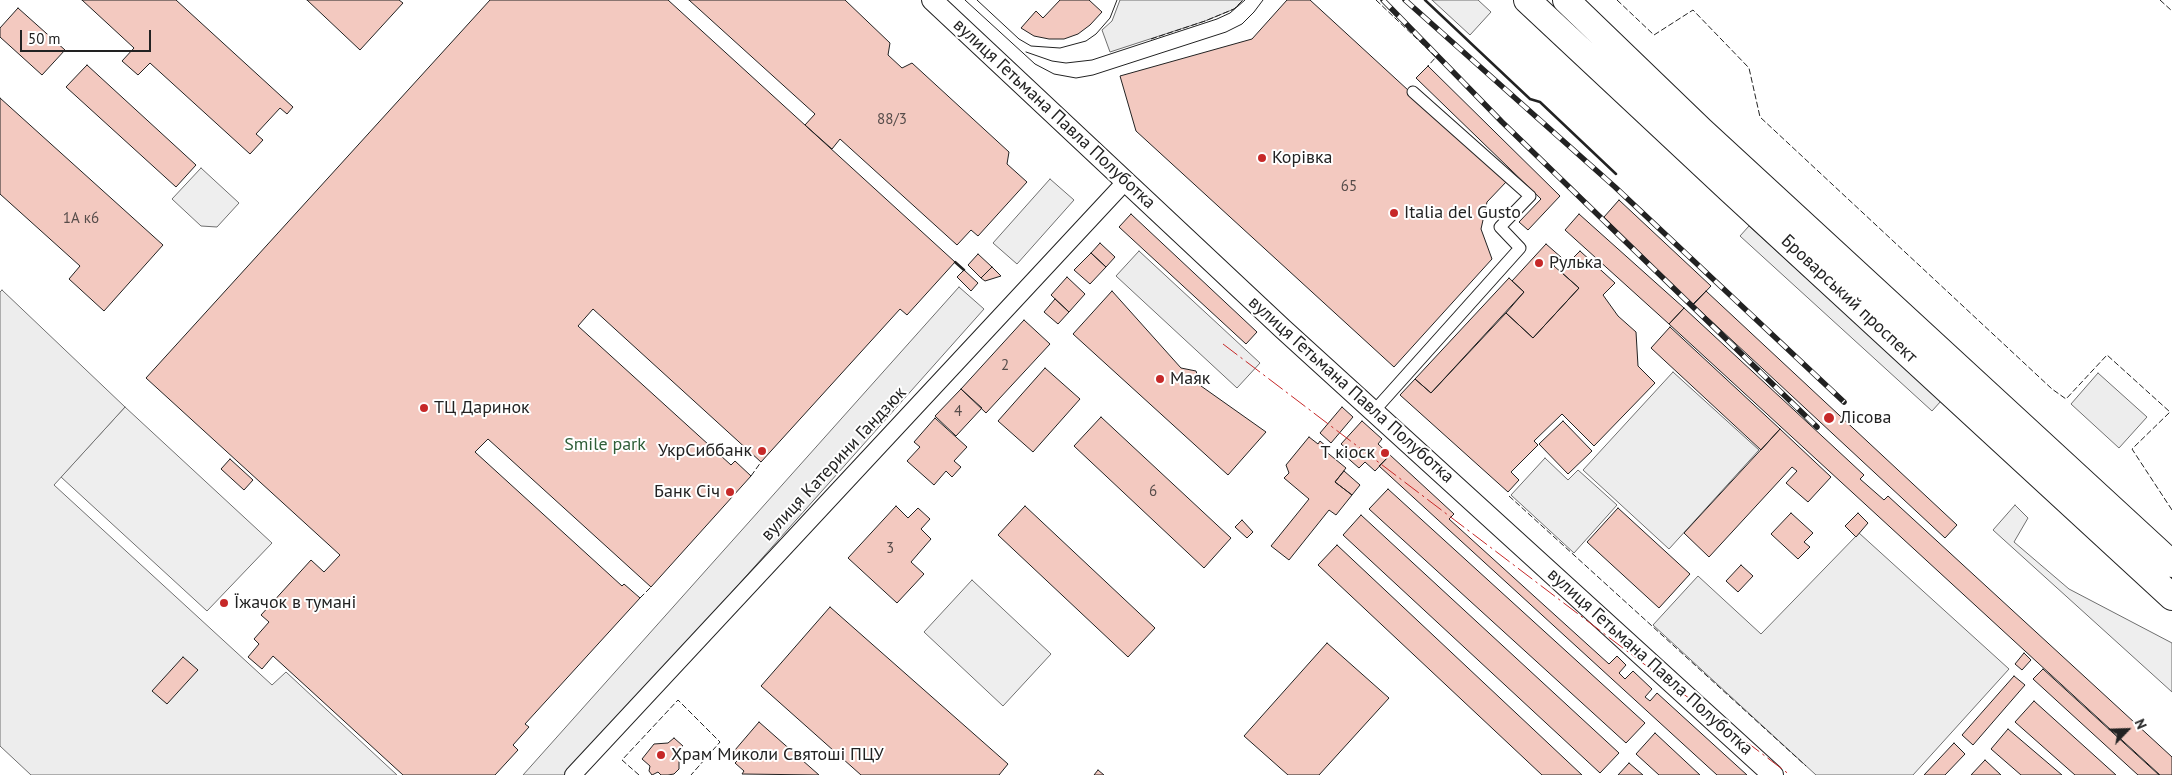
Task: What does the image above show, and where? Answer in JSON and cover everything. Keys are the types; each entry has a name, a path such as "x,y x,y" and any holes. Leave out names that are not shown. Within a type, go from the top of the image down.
{"highway":[{"name":"Броварський проспект","path":"1527,0 2172,597"},
{"name":"Броварський проспект","path":"1566,0 1701,130 2172,564"}],"street":[{"name":"вулиця Гетьмана Павла Полуботка","path":"932,0 1283,329 1773,775"},
{"path":"1374,411 1520,248 1500,227 1530,196 1413,92"},
{"name":"вулиця Катерини Гандзюк","path":"573,775 1126,181"}],"shaded area":[{"path":"1120,0 1243,0 1234,9 1205,21 1110,52 1102,30 1112,21"},
{"path":"1432,0 1478,0 1491,12 1470,35"},
{"path":"201,168 239,203 217,227 201,226 172,199"},
{"path":"1050,179 1074,200 1017,264 993,243"},
{"path":"1749,226 1941,401 1932,411 1740,236"},
{"path":"1139,251 1260,363 1237,388 1116,276"},
{"path":"959,287 984,309 569,775 523,775"},
{"path":"2,290 125,407 54,485 272,685 286,672 397,775 31,775 0,746 0,292"},
{"path":"1673,372 1759,450 1669,549 1583,470"},
{"path":"2098,373 2147,417 2119,448 2071,404"},
{"path":"125,407 272,543 207,611 61,477"},
{"path":"1545,458 1568,480 1578,470 1617,505 1574,553 1511,495"},
{"path":"2015,505 2028,518 2014,542 2069,589 2172,643 2172,692 1993,530"},
{"path":"1859,533 2009,669 1913,775 1816,775 1653,625 1698,576 1761,634"},
{"path":"972,580 1051,654 1003,706 924,632"}],"building":[{"path":"82,0 176,0 293,107 287,114 280,108 256,134 263,140 250,154 150,63 138,75 122,61 134,48"},
{"path":"307,0 399,0 403,3 360,50"},
{"name":"ТЦ Даринок","path":"490,0 668,0 955,262 907,315 900,309 761,462 593,309 578,326 731,465 735,461 751,476 651,587 488,439 475,452 622,586 624,584 640,598 525,724 529,727 513,745 518,750 495,775 403,775 273,656 262,669 248,657 259,644 254,639 269,622 261,615 311,560 324,572 340,555 146,378"},
{"path":"689,0 845,0 890,43 888,55 902,68 912,63 1009,152 1007,164 1027,182 978,236 971,230 957,245 840,139 832,149 805,125 815,114"},
{"path":"1060,0 1089,0 1102,12 1078,34 1064,39 1034,36 1021,28 1036,11 1043,18"},
{"path":"1287,0 1310,0 1507,181 1487,202 1481,229 1492,259 1394,367 1136,131 1120,76 1252,39"},
{"path":"18,8 65,50 42,75 0,37 0,28"},
{"path":"87,65 196,165 176,187 66,87"},
{"path":"1428,66 1560,196 1528,230 1519,222 1541,199 1416,78"},
{"path":"0,98 163,245 104,311 69,279 80,266 0,194"},
{"path":"1619,200 1711,286 1693,305 1604,217"},
{"path":"1131,214 1257,332 1246,344 1119,227"},
{"path":"1579,214 1684,308 1669,324 1565,230"},
{"path":"1100,243 1115,257 1106,267 1091,253"},
{"path":"1546,244 1562,258 1554,266 1579,288 1533,338 1506,313 1524,292 1512,281"},
{"path":"1580,251 1615,283 1603,295 1618,316 1636,332 1638,366 1655,383 1594,446 1562,414 1534,441 1538,445 1511,472 1519,480 1508,492 1400,395 1415,379 1431,393 1506,313 1533,338 1579,288 1560,271"},
{"path":"1091,253 1106,267 1090,284 1074,270"},
{"path":"978,254 992,267 981,278 968,265"},
{"path":"992,267 1001,276 985,281 981,278"},
{"path":"964,270 978,283 971,291 957,277"},
{"path":"1067,277 1085,294 1069,312 1051,295"},
{"path":"1509,278 1524,292 1431,393 1415,379"},
{"name":"Маяк","path":"1112,291 1181,368 1196,371 1201,386 1266,432 1228,475 1073,334"},
{"path":"1706,291 1957,525 1945,538 1693,304"},
{"path":"1055,299 1069,312 1058,324 1044,312"},
{"path":"1684,308 1864,475 1860,479 1884,500 1888,496 2172,757 2172,775 2160,775 1669,324"},
{"path":"1024,320 1050,344 986,413 961,389"},
{"path":"1670,327 1780,429 1761,450 1651,348"},
{"path":"1045,368 1080,399 1033,452 998,421"},
{"path":"961,389 982,408 956,436 935,416"},
{"path":"1342,407 1353,417 1331,443 1320,433"},
{"path":"1101,417 1231,538 1204,568 1074,446"},
{"path":"935,418 967,447 954,461 961,467 952,477 946,471 934,485 907,461 920,447 914,442"},
{"path":"1362,421 1382,439 1378,444 1390,455 1375,471 1365,462 1359,468 1343,454 1347,449 1341,444"},
{"path":"1563,421 1592,451 1568,474 1539,444"},
{"path":"1780,429 1831,477 1808,502 1786,483 1797,471 1792,467 1709,557 1684,533"},
{"path":"1309,437 1318,444 1320,441 1327,447 1324,450 1346,468 1335,482 1352,495 1336,515 1329,510 1289,560 1271,546 1309,499 1284,478 1289,473 1286,465"},
{"path":"1390,455 1454,514 1449,519 1609,664 1617,656 1626,665 1619,673 1625,679 1633,671 1652,689 1645,697 1650,701 1657,693 1747,775 1717,775 1379,466"},
{"path":"230,459 253,480 244,490 221,469"},
{"path":"1344,471 1360,485 1352,495 1335,482"},
{"path":"1388,489 1645,723 1626,743 1369,509"},
{"path":"896,506 908,518 918,508 930,519 921,529 931,539 911,562 924,574 897,603 848,558"},
{"path":"1025,506 1155,628 1128,657 998,535"},
{"path":"1618,508 1690,574 1659,608 1587,542"},
{"path":"1791,513 1813,533 1804,542 1810,547 1798,559 1771,534"},
{"path":"1858,513 1868,523 1856,537 1845,526"},
{"path":"1361,515 1619,753 1600,773 1343,535"},
{"path":"1242,520 1253,532 1247,538 1235,527"},
{"path":"1337,545 1582,775 1542,775 1318,565"},
{"path":"1741,565 1753,576 1738,592 1726,581"},
{"path":"830,607 1008,764 999,775 861,775 761,686"},
{"path":"1327,643 1389,698 1319,775 1288,775 1244,736"},
{"path":"2024,653 2031,660 2022,670 2015,664"},
{"path":"183,657 198,670 167,704 152,691"},
{"path":"2043,669 2159,775 2138,775 2033,679"},
{"path":"2014,676 2025,685 1973,745 1962,735"},
{"path":"2034,701 2116,775 2075,775 2015,722"},
{"path":"759,722 819,775 742,774 744,771 735,763 742,756 735,750"},
{"path":"2008,729 2062,775 2021,775 1991,749"},
{"path":"1655,733 1700,775 1659,775 1636,754"},
{"name":"Храм Миколи Святоші ПЦУ","path":"674,738 683,746 676,753 679,757 679,769 674,774 661,775 658,772 652,775 649,771 650,766 642,759 654,744 668,743"},
{"path":"1954,743 1965,754 1945,775 1924,775"},
{"path":"1985,760 2001,775 1971,775"},
{"path":"1629,763 1643,775 1618,775"},
{"path":"1098,770 1104,775 1094,775"}],"tram line":[{"path":"965,0 1035,64 1054,74 1076,78 1093,75 1226,32 1242,24 1263,0"},
{"path":"977,0 1019,39 1031,46 1060,48 1086,41 1096,34 1110,18 1117,0"},
{"path":"1026,52 1052,61 1066,63 1092,60 1217,19 1230,13 1245,0"}],"railway":[{"path":"1383,0 1502,122 1817,427"},
{"path":"1405,0 1615,187 1844,402"}],"fence":[{"path":"1151,39 1234,9 1243,0"},
{"path":"1376,0 1436,57 1428,66"},
{"path":"1617,0 1654,35 1693,10 1749,68 1760,117 2052,389 2066,399 2107,355 2170,412 2132,449 2172,510"},
{"path":"2160,0 2172,11"},
{"path":"751,476 761,462"},
{"path":"1509,496 1806,766"},
{"path":"640,598 651,587"},
{"path":"639,775 622,760 678,700 720,742 691,775"}],"wall":[{"path":"1425,0 1530,99 1540,102 1616,174"},
{"path":"955,262 964,270"}],"power":[{"path":"1223,344 1790,775"}],"place":[{"name":"Корівка","path":"1262,158"},
{"name":"Italia del Gusto","path":"1394,213"},
{"name":"Рулька","path":"1539,263"},
{"name":"Маяк","path":"1160,379"},
{"name":"ТЦ Даринок","path":"424,408"},
{"name":"Лісова","path":"1829,418"},
{"name":"УкрСиббанк","path":"762,451"},
{"name":"Т кіоск","path":"1385,453"},
{"name":"Банк Січ","path":"730,492"},
{"name":"Їжачок в тумані","path":"224,603"},
{"name":"Храм Миколи Святоші ПЦУ","path":"661,755"}],"park label":[{"name":"Smile park","path":"605,445"}]}
